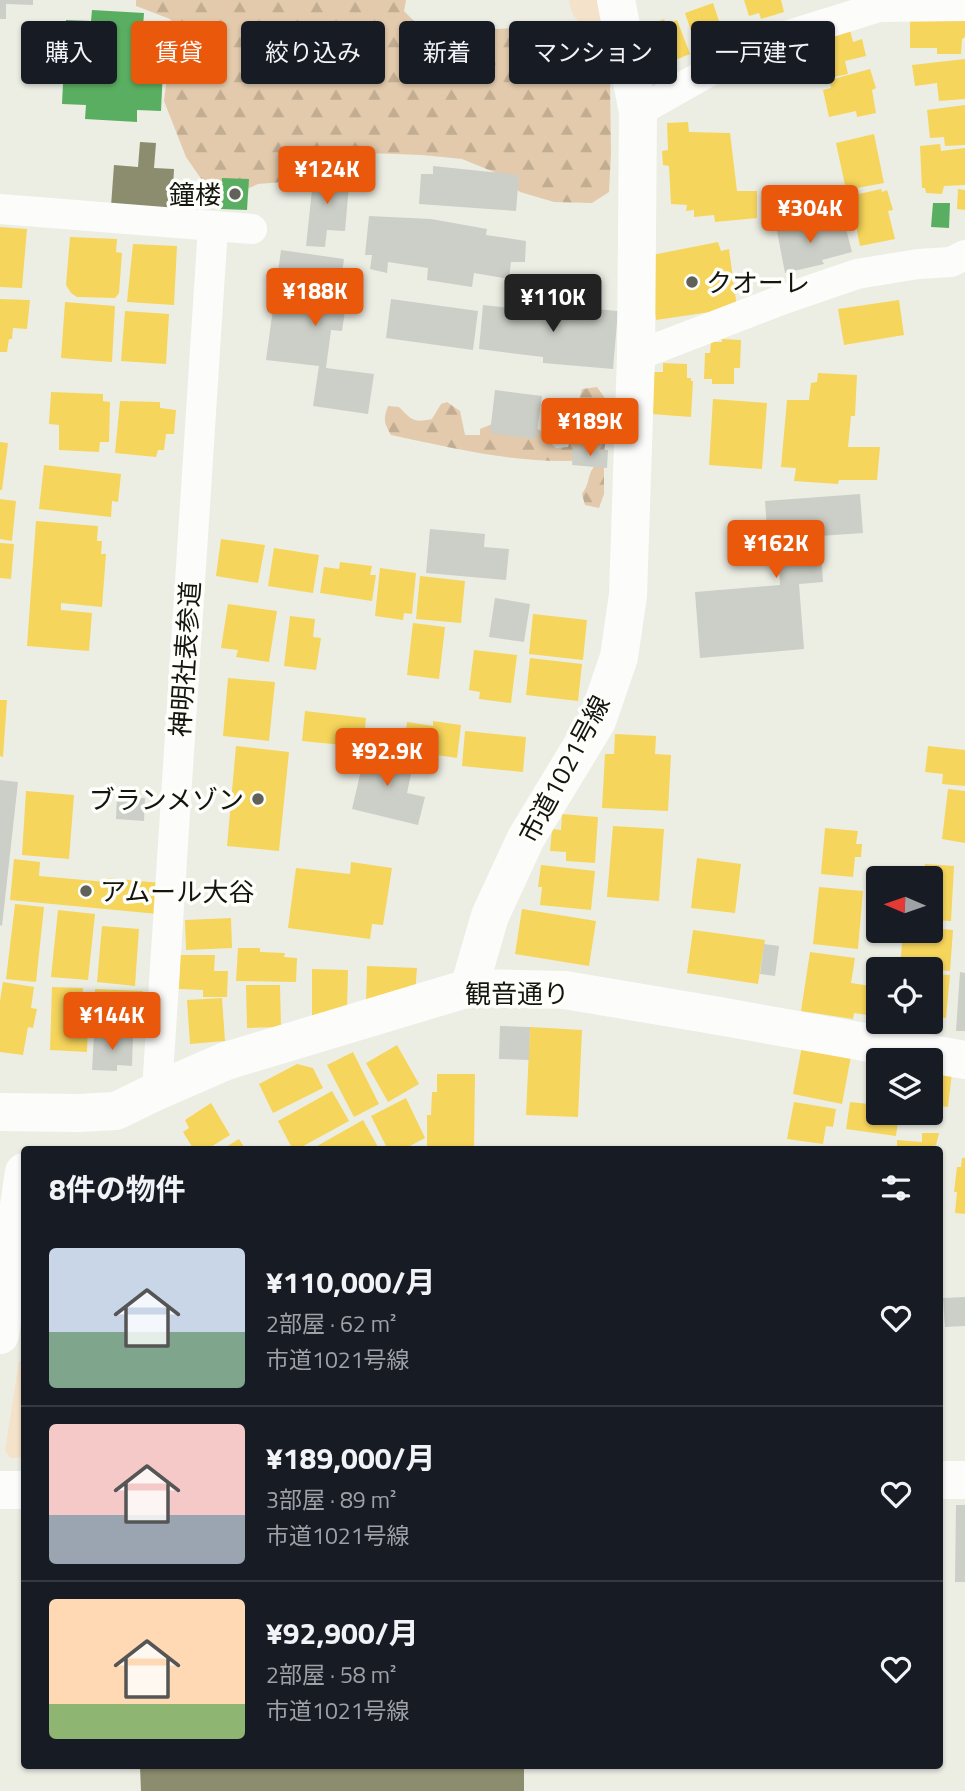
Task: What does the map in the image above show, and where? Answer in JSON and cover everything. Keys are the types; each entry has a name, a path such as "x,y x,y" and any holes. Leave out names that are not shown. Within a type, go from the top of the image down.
{"street":[{"name":"市道1021号線","path":"470,988 490,916 526,838 597,721 619,657 628,595 636,356 638,112 616,0"},
{"path":"638,112 754,46 879,7 965,6"},
{"path":"0,209 252,229"},
{"name":"神明社表参道","path":"157,1091 213,227"},
{"path":"636,356 857,274 918,264 951,262 965,255"},
{"name":"観音通り","path":"17,1113 116,1111 226,1061 470,988 565,990 965,1060"},
{"path":"17,1113 27,1146"},
{"path":"0,1335 21,1192"},
{"path":"943,1480 965,1480"},
{"path":"0,1490 21,1490"}],"shaded area":[{"path":"569,0 601,0 604,21 578,21 570,8"},
{"path":"19,1361 21,1457 10,1458 5,1450"}],"green space":[{"path":"136,0 406,0 404,11 414,21 399,21 399,84 495,84 495,29 509,28 509,84 610,84 609,192 592,203 554,202 520,192 494,172 462,159 368,153 329,164 296,181 258,184 238,193 211,198 186,157 164,101 166,84 227,84 227,21 171,21 136,6"},
{"path":"597,387 609,404 604,455 604,494 599,508 585,505 582,494 595,465 589,460 538,460 465,450 391,435 385,421 388,406 399,407 410,418 421,421 432,419 441,404 447,402 460,411 465,435 480,435 480,429 497,422 531,425 543,432 556,448 568,447 582,389"}],"building: 住宅":[{"path":"744,0 781,0 784,12 761,19 759,13 749,16"},
{"path":"713,3 719,21 691,21 691,31 685,13"},
{"path":"965,17 965,37 962,39 961,54 937,54 937,48 910,48 910,21"},
{"path":"677,20 690,54 677,59 677,21 674,21"},
{"path":"850,30 853,42 862,39 866,56 845,61 848,74 835,77 835,34"},
{"path":"965,59 965,99 939,101 937,83 915,86 912,65"},
{"path":"870,69 876,88 872,90 876,113 857,117 856,111 829,117 823,90 831,88 830,84 835,84 835,79"},
{"path":"965,105 965,145 945,146 944,137 930,138 927,110"},
{"path":"688,122 689,132 730,133 737,191 757,191 757,218 715,222 714,215 694,217 694,210 686,211 687,205 671,204 669,166 663,165 662,151 668,150 667,123"},
{"path":"874,134 884,183 846,190 836,143"},
{"path":"940,144 941,151 965,148 965,185 944,186 942,194 926,193 925,188 922,188 920,146"},
{"path":"881,189 882,192 887,190 893,210 888,211 895,239 860,246 850,196"},
{"path":"958,189 965,190 965,210 957,209"},
{"path":"0,227 27,229 22,288 0,287"},
{"path":"70,237 117,239 116,252 122,253 119,293 115,298 77,297 71,293 66,285"},
{"name":"クオーレ","path":"718,242 721,251 729,249 737,308 656,320 647,256"},
{"path":"133,244 177,246 174,305 127,302"},
{"path":"0,299 30,300 27,329 13,328 7,352 0,352"},
{"path":"899,300 904,335 844,345 838,309"},
{"path":"65,302 115,306 112,362 61,358"},
{"path":"125,311 169,314 166,364 121,361"},
{"path":"722,339 741,340 740,368 734,368 734,384 712,384 712,379 704,379 705,353 710,353 711,342 722,342"},
{"path":"663,363 687,364 687,378 693,381 691,417 651,414 653,372 663,372"},
{"path":"818,373 857,375 855,416 851,416 848,447 880,447 877,480 839,480 838,484 794,481 796,468 781,467 787,400 809,400 811,383 817,382"},
{"path":"51,392 103,394 103,401 110,402 109,442 100,442 99,452 59,450 59,425 49,424"},
{"path":"713,399 767,403 762,469 709,465"},
{"path":"120,401 160,402 160,408 176,410 174,434 166,434 164,450 158,450 156,457 115,453"},
{"path":"0,442 8,443 2,490 0,490"},
{"path":"44,465 121,474 118,502 112,501 111,517 39,509"},
{"path":"0,499 16,501 12,541 0,539"},
{"path":"36,521 98,526 97,541 102,541 101,554 106,554 102,607 61,603 61,610 92,613 89,651 27,646"},
{"path":"221,539 265,545 258,583 216,576"},
{"path":"0,543 14,544 11,579 0,578"},
{"path":"274,548 319,555 313,593 268,586"},
{"path":"340,562 372,566 370,575 376,575 372,601 320,593 324,567 339,569"},
{"path":"380,568 416,573 412,614 404,613 403,620 375,616"},
{"path":"420,576 465,581 461,623 416,619"},
{"path":"228,604 277,611 269,662 236,657 238,650 221,648"},
{"path":"533,614 587,620 583,660 529,654"},
{"path":"290,616 315,619 313,637 321,638 316,670 284,666"},
{"path":"413,623 445,627 439,679 407,675"},
{"path":"474,650 517,655 511,703 479,699 480,692 469,690"},
{"path":"530,658 582,664 578,701 526,695"},
{"path":"228,678 275,682 269,741 223,736"},
{"path":"0,700 7,700 3,757 0,756"},
{"path":"305,711 366,718 363,747 302,741"},
{"path":"433,721 461,725 457,758 409,751 409,748 404,747 407,722 433,726"},
{"path":"465,731 526,737 523,772 462,766"},
{"path":"615,734 656,736 655,754 671,755 668,811 602,808 605,754 614,754"},
{"name":"ブランメゾン","path":"236,746 289,752 279,851 227,846"},
{"path":"928,746 965,750 965,786 942,784 943,774 925,772"},
{"path":"948,789 965,791 965,843 942,839"},
{"path":"26,791 74,795 69,859 22,855"},
{"path":"562,814 598,817 595,863 566,861 566,852 550,851 552,829 561,830"},
{"path":"613,826 664,829 659,901 607,897"},
{"path":"825,828 858,831 856,844 862,844 861,857 855,857 853,877 821,874"},
{"path":"697,858 741,864 735,913 691,908"},
{"name":"アムール大谷","path":"14,859 40,862 39,876 161,883 158,914 10,900"},
{"path":"351,862 392,868 383,925 372,924 370,939 288,928 296,868 350,874"},
{"path":"925,864 954,866 951,921 943,921 943,866"},
{"path":"541,865 595,871 591,910 540,905 542,887 538,887"},
{"path":"819,887 863,891 858,949 813,944"},
{"path":"15,904 44,907 36,982 6,979"},
{"path":"522,909 596,921 589,966 515,954"},
{"path":"58,910 95,914 88,980 51,977"},
{"path":"231,918 232,948 186,950 185,920"},
{"path":"102,926 139,929 135,986 97,982"},
{"path":"943,929 953,930 950,971 943,970 943,957 901,957 902,943 943,943"},
{"path":"693,930 765,940 758,984 687,973"},
{"path":"238,948 260,948 260,952 285,953 284,957 297,958 296,982 236,981"},
{"path":"810,952 855,958 851,983 866,985 866,1015 854,1013 853,1019 801,1011"},
{"path":"180,955 215,955 214,971 228,971 227,997 203,997 203,990 179,989"},
{"path":"367,966 417,968 415,994 366,1004"},
{"path":"312,969 348,970 347,1010 312,1017"},
{"path":"943,975 950,975 946,1018 943,1018"},
{"path":"3,982 34,987 31,1008 37,1009 33,1028 28,1027 23,1055 0,1052 0,1001"},
{"path":"246,985 280,985 281,1027 247,1028"},
{"path":"52,987 83,988 81,1023 88,1023 87,1052 50,1050"},
{"path":"95,989 143,991 142,1032 94,1030"},
{"path":"222,998 225,1041 190,1044 187,1000"},
{"path":"530,1027 582,1030 578,1117 526,1115"},
{"path":"397,1045 419,1084 388,1102 366,1063"},
{"path":"802,1046 851,1056 842,1104 793,1094"},
{"path":"353,1052 379,1104 354,1117 327,1065"},
{"path":"943,1063 953,1064 948,1107 943,1106"},
{"path":"297,1064 313,1068 323,1088 273,1113 259,1084"},
{"path":"437,1074 475,1074 474,1146 427,1146 427,1115 431,1115 432,1092 437,1092"},
{"path":"332,1091 349,1121 303,1146 291,1146 278,1121"},
{"path":"406,1098 425,1138 410,1146 386,1146 371,1116"},
{"path":"794,1102 836,1109 833,1127 826,1126 823,1144 787,1139"},
{"path":"850,1102 866,1104 866,1125 897,1125 896,1136 846,1129"},
{"path":"211,1103 230,1135 212,1146 192,1146 183,1132 189,1128 185,1120"},
{"path":"363,1120 377,1146 317,1146"},
{"path":"922,1133 939,1133 934,1146 897,1146 897,1140 922,1142"},
{"path":"239,1139 243,1146 228,1146"},
{"path":"962,1158 965,1158 965,1214 955,1213 957,1167 961,1167"}],"building: 公共":[{"path":"92,10 144,13 143,21 131,21 131,84 162,84 161,111 137,110 137,122 85,119 86,105 62,104 63,84 117,84 117,21 91,21"},
{"name":"鐘楼","path":"222,178 249,179 247,210 221,209"},
{"path":"933,203 950,203 949,228 931,227"}],"building: 工業":[{"path":"140,142 156,143 154,168 174,169 172,210 111,206 114,165 138,167"},
{"path":"140,1769 524,1769 524,1791 141,1791"}],"building: その他":[{"path":"0,0 33,0 33,5 6,4 6,19 0,19"},
{"path":"433,166 519,175 516,211 419,204 421,174 433,174"},
{"path":"314,171 350,173 345,231 327,230 325,247 306,246"},
{"path":"369,216 431,219 487,229 486,235 526,241 525,262 511,262 509,279 474,273 472,287 427,280 428,268 388,262 387,273 370,269 372,255 365,255"},
{"path":"810,220 813,233 845,225 852,252 822,260 824,264 785,273 776,226"},
{"path":"281,250 344,259 338,302 346,304 342,331 331,330 326,368 374,374 368,414 313,406 319,366 266,360"},
{"path":"391,299 478,311 473,350 386,338"},
{"path":"483,305 548,312 548,305 618,311 613,369 543,363 543,357 479,349"},
{"path":"495,390 542,396 536,439 490,433"},
{"path":"573,448 608,450 607,468 572,465"},
{"path":"860,494 863,533 820,536 823,582 799,584 804,649 700,658 695,592 780,585 779,568 770,569 765,501"},
{"path":"430,529 485,534 484,547 509,549 506,580 426,573"},
{"path":"495,598 530,604 524,642 489,637"},
{"path":"366,749 414,760 407,793 425,797 418,825 352,809"},
{"path":"0,780 18,782 2,926 0,925"},
{"path":"117,797 145,798 144,821 116,819"},
{"path":"764,944 779,946 775,976 760,974"},
{"path":"960,972 965,973 965,1031 956,1031"},
{"path":"500,1026 530,1027 529,1060 499,1059"},
{"path":"94,1035 133,1037 132,1066 117,1065 117,1071 92,1070"},
{"path":"965,1297 965,1326 945,1327 943,1298"},
{"path":"956,1505 965,1505 965,1582 955,1582"}],"place":[{"name":"鐘楼","path":"235,194"},
{"name":"クオーレ","path":"692,282"},
{"name":"ブランメゾン","path":"258,799"},
{"name":"アムール大谷","path":"86,891"}]}
